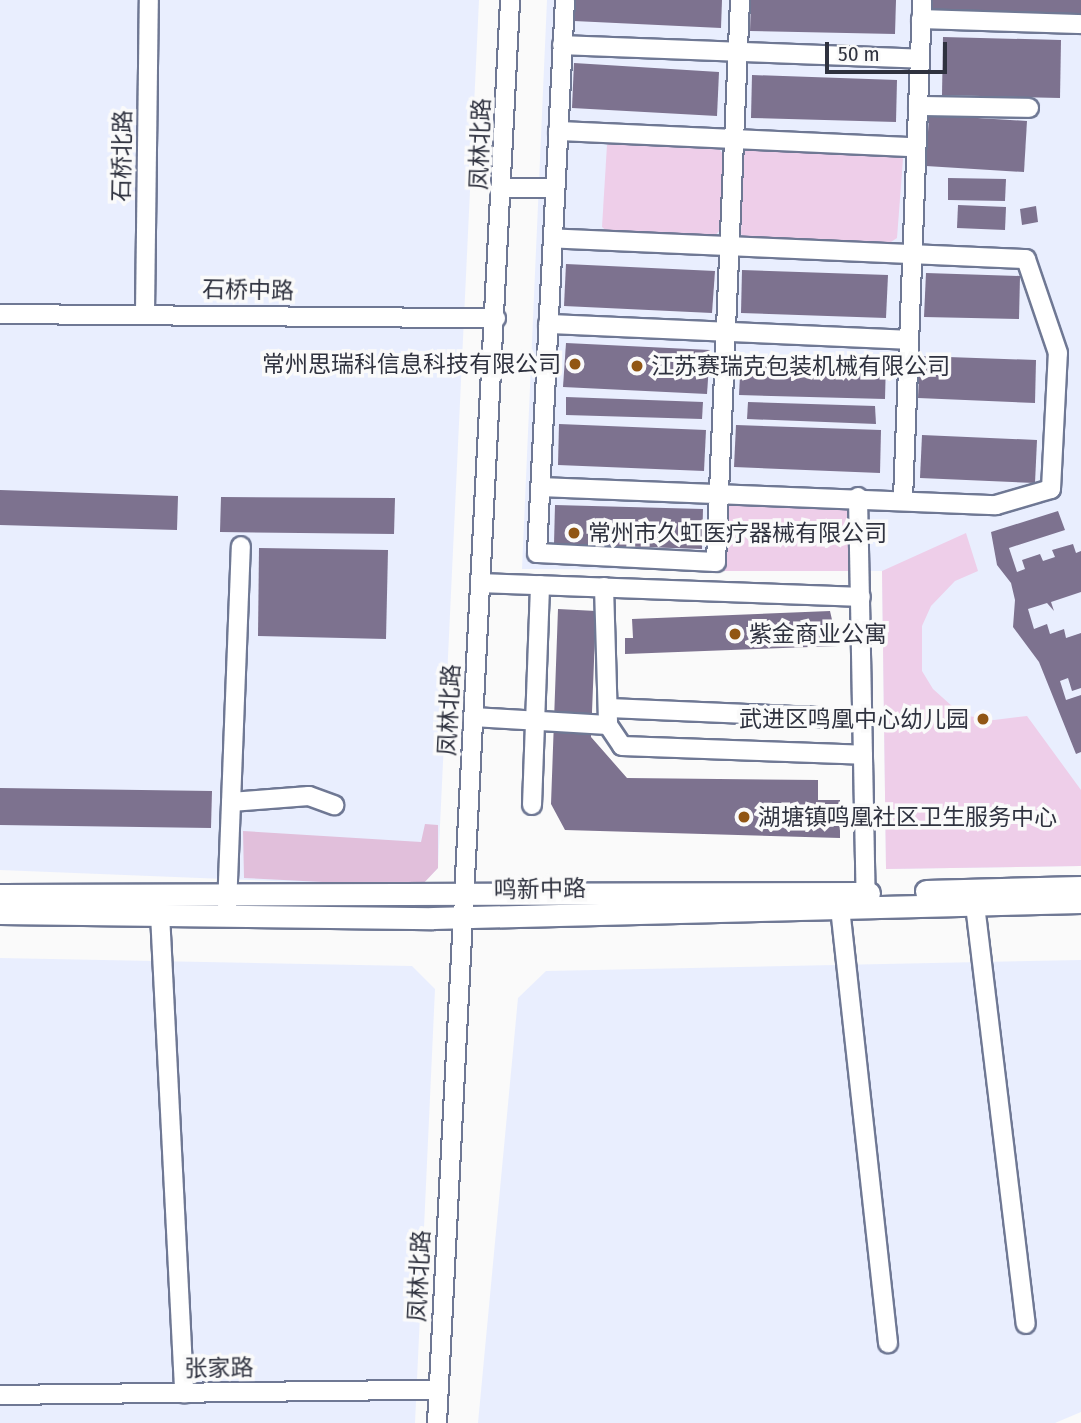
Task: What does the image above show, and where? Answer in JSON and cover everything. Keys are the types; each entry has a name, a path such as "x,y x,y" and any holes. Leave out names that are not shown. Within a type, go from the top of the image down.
{"main road":[{"name":"鸣新中路","path":"462,907 866,900 1081,887"},
{"name":"鸣新中路","path":"0,895 227,906 840,908 866,900 975,905 1081,902"},
{"name":"鸣新中路","path":"0,913 160,914 227,906"}],"street":[{"name":"石桥北路","path":"145,313 149,0"},
{"name":"凤林北路","path":"437,1423 462,907 503,188 510,0"},
{"path":"565,0 537,553 716,562 740,0"},
{"path":"902,499 922,0"},
{"path":"921,19 1081,24"},
{"path":"562,45 919,59"},
{"path":"918,106 1029,108"},
{"path":"558,131 916,147"},
{"path":"503,188 555,188"},
{"path":"540,487 858,497 996,505 1051,489 1058,353 1027,259 553,238"},
{"name":"石桥中路","path":"0,314 145,313 496,318"},
{"path":"548,324 909,340"},
{"path":"858,497 866,900"},
{"path":"227,906 241,546"},
{"path":"481,583 860,597"},
{"path":"532,805 540,585"},
{"path":"604,587 608,717 622,746 863,755"},
{"path":"473,717 535,720 608,717 863,719"},
{"path":"231,802 309,796 334,804"},
{"path":"975,905 1026,1324"},
{"path":"840,908 888,1343"},
{"path":"160,914 184,1393"},
{"name":"张家路","path":"0,1395 438,1390"}],"shaded area":[{"path":"0,0 479,0 438,868 420,887 0,870"},
{"path":"547,0 1081,0 1081,866 886,869 882,571 522,569"},
{"path":"614,141 718,147 724,156 720,230 713,238 608,232 602,227 607,145"},
{"path":"752,147 898,152 903,159 897,238 888,244 745,239 741,234 744,150"},
{"path":"721,496 855,500 856,571 719,571"},
{"path":"966,533 978,571 955,581 931,606 922,626 922,671 933,689 962,715 994,720 1027,716 1081,790 1081,866 886,869 882,571"},
{"path":"425,824 438,825 438,868 420,887 244,878 243,831 421,842"},
{"path":"0,958 412,966 435,989 415,1423 0,1423"},
{"path":"1081,960 1081,1412 1055,1423 478,1423 518,998 546,971"}],"building":[{"path":"575,0 722,0 721,28 574,21"},
{"path":"751,0 896,0 895,34 750,31"},
{"path":"931,0 1081,0 1081,19 931,14"},
{"path":"943,37 1061,40 1060,98 942,95"},
{"path":"574,63 719,72 717,116 572,108"},
{"path":"752,75 897,80 896,122 751,118"},
{"path":"929,115 1027,121 1024,172 926,166"},
{"path":"948,178 1006,179 1005,201 948,200"},
{"path":"958,205 1006,207 1005,230 957,228"},
{"path":"1036,206 1038,222 1022,225 1020,209"},
{"path":"566,264 715,271 712,313 564,306"},
{"path":"742,270 888,275 886,318 741,313"},
{"path":"926,273 1020,276 1019,319 924,317"},
{"name":"江苏赛瑞克包装机械有限公司","path":"566,343 710,350 707,394 563,387"},
{"path":"741,356 886,360 885,399 739,395"},
{"path":"920,356 1036,360 1035,403 918,398"},
{"path":"566,397 703,402 702,419 566,415"},
{"path":"748,402 875,406 876,424 747,419"},
{"path":"559,424 706,430 704,471 558,465"},
{"path":"736,425 881,430 880,473 734,467"},
{"path":"922,435 1037,440 1035,483 920,478"},
{"path":"0,490 178,496 177,530 0,525"},
{"path":"221,497 395,498 394,534 220,532"},
{"path":"555,505 703,509 702,549 554,544"},
{"path":"1058,511 1065,530 1009,548 1017,572 1025,569 1022,560 1040,554 1043,561 1055,557 1052,550 1073,544 1076,553 1081,551 1081,592 1051,602 1054,611 1047,603 1028,609 1034,629 1047,624 1050,634 1064,629 1066,638 1081,633 1081,688 1072,691 1068,678 1060,681 1066,700 1081,695 1081,752 1076,754 1039,662 1013,627 1015,600 1011,583 997,565 991,532"},
{"path":"259,548 388,550 386,639 258,636"},
{"path":"558,609 596,611 591,737 627,778 818,780 818,800 840,800 840,838 565,830 551,804"},
{"name":"紫金商业公寓","path":"830,611 838,646 625,654 625,638 633,638 632,619"},
{"path":"0,788 212,791 211,828 0,825"}],"place":[{"name":"常州思瑞科信息科技有限公司","path":"575,364"},
{"name":"江苏赛瑞克包装机械有限公司","path":"637,366"},
{"name":"常州市久虹医疗器械有限公司","path":"574,533"},
{"name":"紫金商业公寓","path":"735,634"},
{"name":"武进区鸣凰中心幼儿园","path":"983,719"},
{"name":"湖塘镇鸣凰社区卫生服务中心","path":"744,817"}]}
